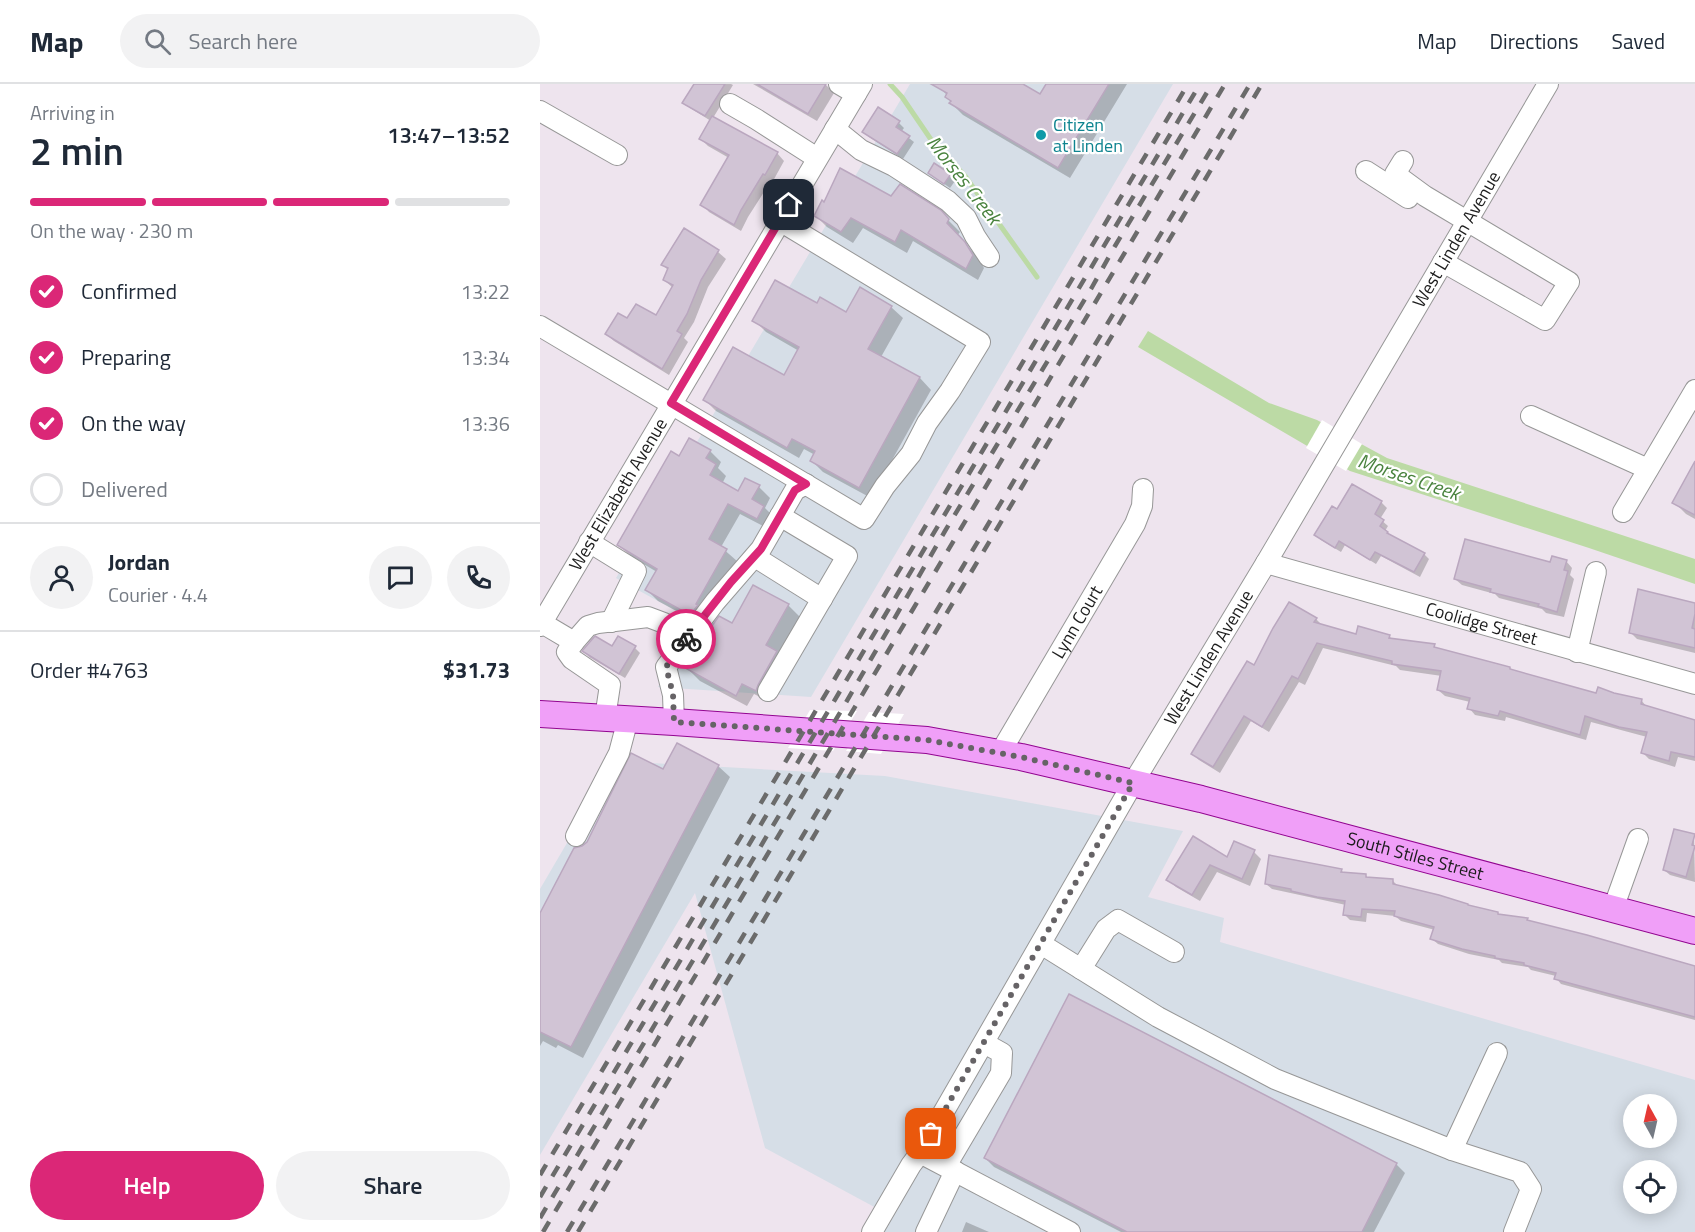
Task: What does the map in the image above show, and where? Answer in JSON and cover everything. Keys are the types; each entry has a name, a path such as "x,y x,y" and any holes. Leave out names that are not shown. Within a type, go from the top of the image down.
{"main road":[{"name":"South Stiles Street","path":"540,714 927,740 1000,753 1201,799 1695,931"}],"street":[{"name":"West Linden Avenue","path":"872,1232 984,1043 1133,783 1266,563 1548,84"},
{"name":"West Elizabeth Avenue","path":"543,616 835,129 852,87"},
{"path":"730,104 817,158"},
{"path":"540,111 617,155"},
{"path":"835,129 861,150 894,166 948,201 966,218 989,257"},
{"path":"1403,160 1395,174 1465,226"},
{"path":"1366,171 1569,282 1545,320 1443,262"},
{"path":"540,326 864,519 885,486 911,454 927,423 980,342 780,220"},
{"path":"1623,513 1695,390"},
{"path":"1531,416 1648,470"},
{"path":"674,722 673,694 666,667 715,602 761,549 795,490 806,484"},
{"name":"Lynn Court","path":"1000,753 1135,524 1142,506 1143,489"},
{"path":"768,691 847,556 780,516"},
{"path":"589,542 636,571 610,622"},
{"path":"755,557 822,599"},
{"name":"Coolidge Street","path":"1266,563 1695,684"},
{"path":"1577,652 1596,572"},
{"path":"543,616 573,642"},
{"path":"576,837 619,753 610,685 572,659 567,652 588,626 648,617 664,623"},
{"path":"1613,909 1638,839"},
{"path":"1081,969 1107,929 1118,920 1173,952"},
{"path":"1041,944 1158,1017 1275,1079 1452,1150 1520,1172 1531,1189 1514,1232"},
{"path":"926,1232 951,1169 1001,1073 1002,1053 984,1043"},
{"path":"1452,1150 1497,1053"},
{"path":"920,1153 1070,1232"}],"shaded area":[{"path":"910,84 1173,84 811,697 658,687 696,622 616,578"},
{"path":"615,761 885,776 1183,831 1148,897 1224,918 1220,942 1695,1080 1695,1232 882,1232 891,1216 765,1148 695,893 540,1155 540,889"}],"water":[{"path":"1148,331 1269,403 1317,420 1387,458 1695,559 1695,584 1350,471 1138,347"}],"pier":[{"path":"1322,420 1362,444 1346,471 1306,448"},
{"path":"810,710 857,711 833,751 788,748"},
{"path":"869,712 904,714 881,754 846,751"}],"building":[{"path":"694,84 725,84 705,116 682,103"},
{"path":"757,84 826,84 808,114"},
{"name":"Citizen at Linden","path":"931,84 1023,84 1040,94 1046,84 1109,84 1058,168 949,103 951,101 945,97 947,93"},
{"path":"878,107 900,121 896,127 910,136 897,154 862,132"},
{"path":"712,116 778,152 734,225 700,205 729,155 699,139"},
{"path":"934,163 951,174 944,184 928,173"},
{"path":"840,168 891,196 900,184 941,210 949,219 947,223 965,242 973,255 966,269 901,230 895,242 851,218 841,232 814,216 822,200 824,202"},
{"path":"684,228 719,250 701,280 687,314 677,331 682,334 662,369 605,334 618,313 627,318 636,304 656,315 673,285 663,280 668,268 661,265"},
{"path":"775,280 817,303 820,297 846,312 860,287 892,306 868,349 920,377 859,488 810,461 815,451 792,439 787,448 703,400 733,347 784,375 799,347 752,321"},
{"path":"689,438 711,450 706,458 716,464 710,475 738,491 745,478 760,485 752,499 764,506 757,519 728,504 709,539 727,549 696,604 698,605 690,615 645,590 657,569 617,545 671,451 679,456"},
{"path":"1695,461 1695,515 1672,503"},
{"path":"1352,484 1382,501 1375,514 1384,520 1380,526 1387,533 1425,553 1414,572 1375,552 1370,560 1339,541 1335,548 1314,535 1332,506 1337,509"},
{"path":"1465,539 1550,562 1552,556 1567,560 1564,570 1568,571 1557,612 1538,606 1539,604 1490,592 1491,589 1454,579"},
{"path":"753,585 789,604 766,645 777,651 756,691 742,684 736,696 687,669 719,616 732,623"},
{"path":"1638,589 1695,603 1692,628 1695,629 1695,648 1629,633"},
{"path":"1289,602 1317,618 1314,622 1356,634 1358,626 1390,635 1389,638 1435,644 1434,647 1596,693 1598,687 1642,699 1641,704 1695,720 1695,757 1671,752 1669,761 1641,753 1647,732 1619,727 1585,716 1580,735 1500,711 1498,716 1467,709 1470,698 1437,690 1441,671 1392,664 1392,661 1317,643 1298,679 1292,676 1262,727 1244,716 1213,767 1191,754 1247,661 1254,665"},
{"path":"595,636 612,646 618,636 636,646 619,674 582,651"},
{"path":"677,743 719,765 571,1047 540,1032 540,913 574,848 587,842 631,753 663,769"},
{"path":"1674,829 1695,834 1692,845 1695,846 1686,877 1663,870"},
{"path":"1193,836 1227,857 1234,841 1255,850 1242,879 1210,865 1192,895 1166,880"},
{"path":"1269,855 1342,869 1341,872 1366,874 1366,877 1393,879 1393,884 1439,895 1498,912 1498,914 1528,918 1527,920 1695,966 1695,1017 1554,979 1556,973 1524,965 1524,963 1495,958 1495,956 1430,939 1434,927 1394,916 1395,911 1362,909 1361,917 1343,915 1345,901 1317,897 1265,884"},
{"path":"1069,994 1397,1163 1362,1232 1127,1232 984,1158"}],"waterway":[{"name":"Morses Creek","path":"890,84 902,97 932,141 965,176 1037,277"}],"railway":[{"path":"540,1175 1188,84"},
{"path":"540,1197 1200,84"},
{"path":"540,1218 841,711 945,531 1212,84"},
{"path":"543,1232 1225,84"},
{"path":"567,1232 1250,84"},
{"path":"578,1232 1262,84"}],"way so far":[{"path":"686,639 666,667 673,694 674,722 927,740 1021,757 1133,783 931,1134"}],"place":[{"name":"Citizen at Linden","path":"1041,135"}],"route":[{"path":"686,639 731,582 761,549 795,490 806,484 671,403 789,205"}]}
